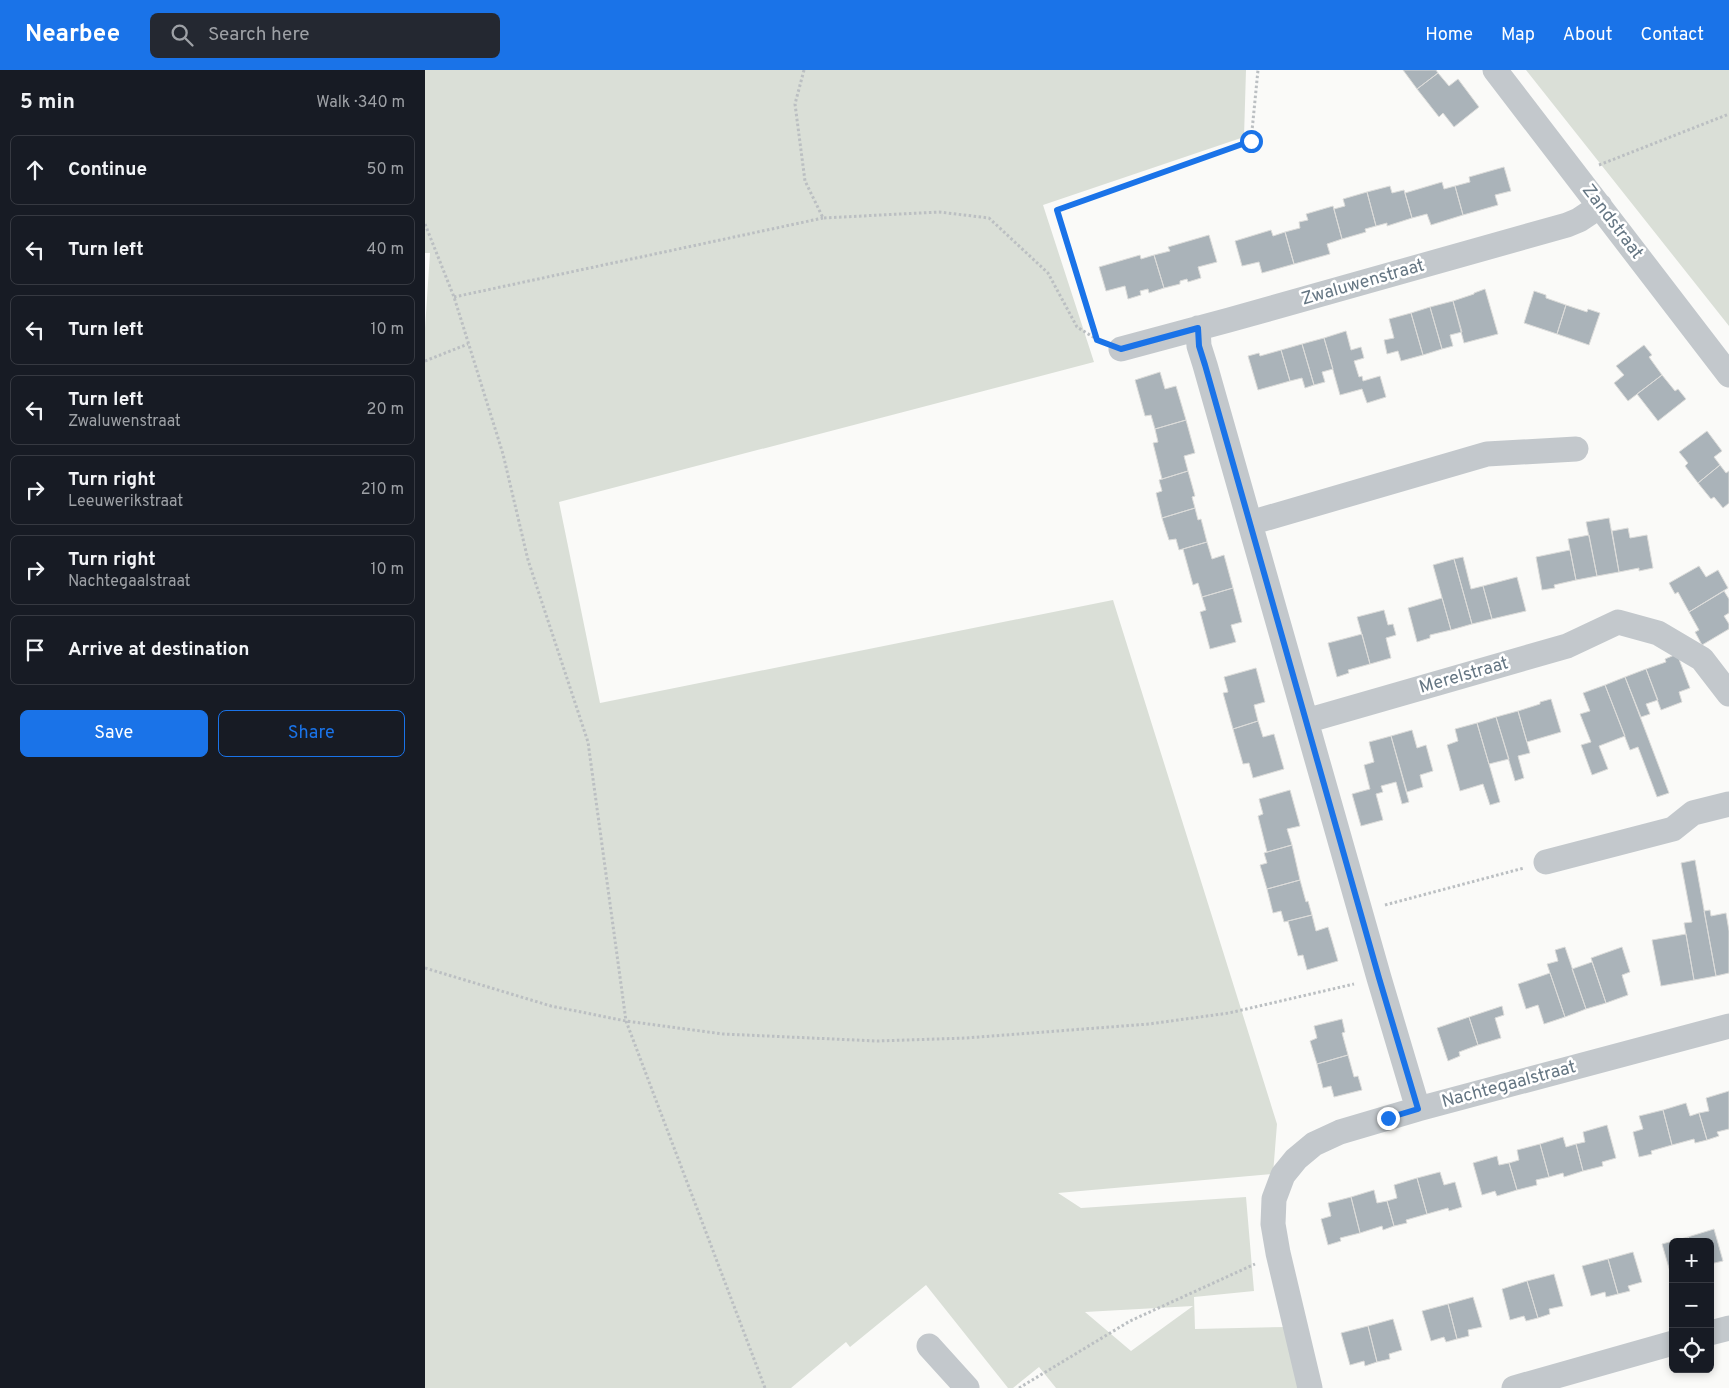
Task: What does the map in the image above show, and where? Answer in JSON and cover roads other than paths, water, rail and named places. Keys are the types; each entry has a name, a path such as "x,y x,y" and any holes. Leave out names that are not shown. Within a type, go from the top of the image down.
{"street":[{"name":"Zandstraat","path":"1495,70 1729,375"},
{"name":"Zwaluwenstraat","path":"1121,349 1567,225 1579,220 1600,206"},
{"path":"1198,328 1199,346 1418,1109"},
{"path":"1250,523 1487,454 1577,449"},
{"name":"Merelstraat","path":"1306,721 1567,646 1618,622 1659,633 1702,659 1729,694"},
{"path":"1546,862 1673,829 1693,813 1729,804"},
{"name":"Nachtegaalstraat","path":"1310,1388 1277,1253 1273,1224 1274,1199 1283,1176 1296,1158 1314,1144 1340,1132 1418,1109 1729,1026"},
{"path":"1714,1332 1729,1328"},
{"path":"1514,1388 1669,1344"},
{"path":"929,1346 967,1388"}]}
